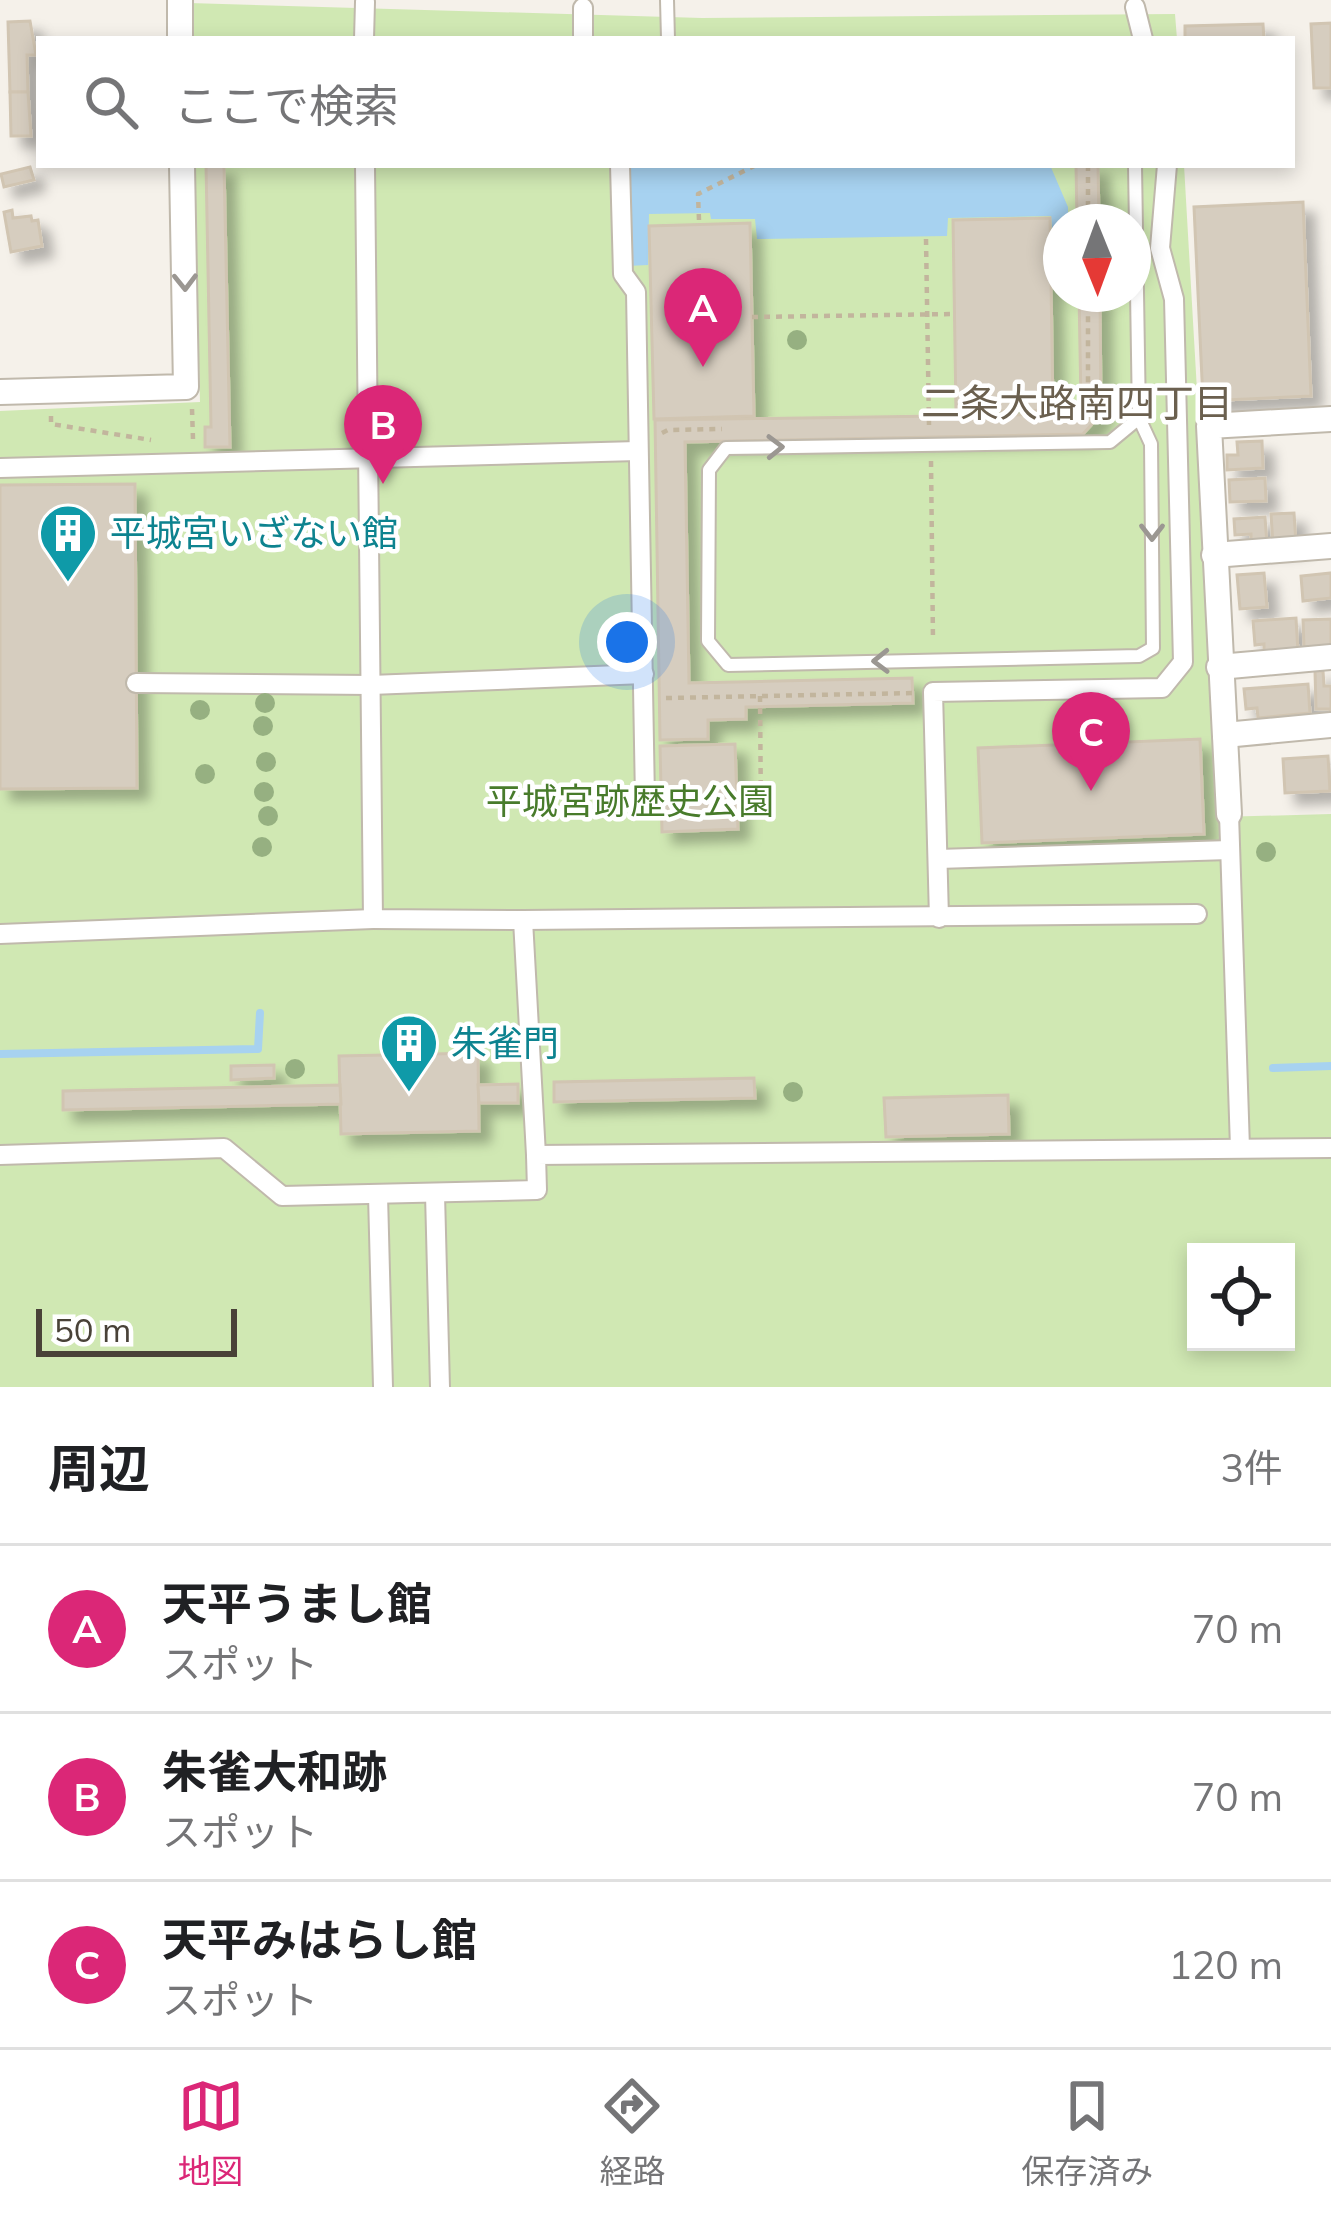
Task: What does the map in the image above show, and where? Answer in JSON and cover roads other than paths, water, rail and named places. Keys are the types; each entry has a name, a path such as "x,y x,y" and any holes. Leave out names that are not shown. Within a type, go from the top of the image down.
{"street":[{"path":"180,0 180,36"},
{"path":"364,2 364,36"},
{"path":"1136,7 1142,36"},
{"path":"583,8 583,36"},
{"path":"0,392 186,387 182,168"},
{"path":"365,168 373,919"},
{"path":"620,168 623,274 636,292 645,800"},
{"path":"939,918 933,692 1162,688 1183,662 1174,299 1160,248 1167,168"},
{"path":"1240,1148 1209,426 1331,419"},
{"path":"0,468 638,451"},
{"path":"1214,555 1331,546"},
{"path":"1219,667 1331,657"},
{"path":"136,683 370,685 644,674"},
{"path":"1225,735 1331,725"},
{"path":"938,860 1230,850"},
{"path":"0,934 373,919 1197,914"},
{"path":"0,1155 224,1148 282,1196 537,1190 523,920"},
{"path":"536,1155 1331,1148"},
{"path":"435,1194 440,1387"},
{"path":"378,1195 383,1387"}],"lane":[{"path":"668,0 668,36"},
{"path":"1135,168 1139,418 1151,444 1153,648 1139,656 728,664 708,641 709,470 726,448 1110,442 1139,418"}],"water":[{"path":"630,168 1051,168 1067,204 1043,204 1043,216 948,218 947,236 757,239 755,219 711,219 710,213 649,214 648,265 627,266"}],"waterway":[{"path":"0,1054 258,1049 260,1013"},
{"path":"1273,1068 1331,1066"}],"place":[{"name":"天平うまし館","path":"703,367"},
{"name":"朱雀大和跡","path":"383,484"},
{"name":"平城宮いざない館","path":"68,584"},
{"name":"天平みはらし館","path":"1091,791"},
{"name":"朱雀門","path":"409,1094"}],"district":[{"name":"二条大路南四丁目","path":"1077,403"}],"park label":[{"name":"平城宮跡歴史公園","path":"630,801"}]}
